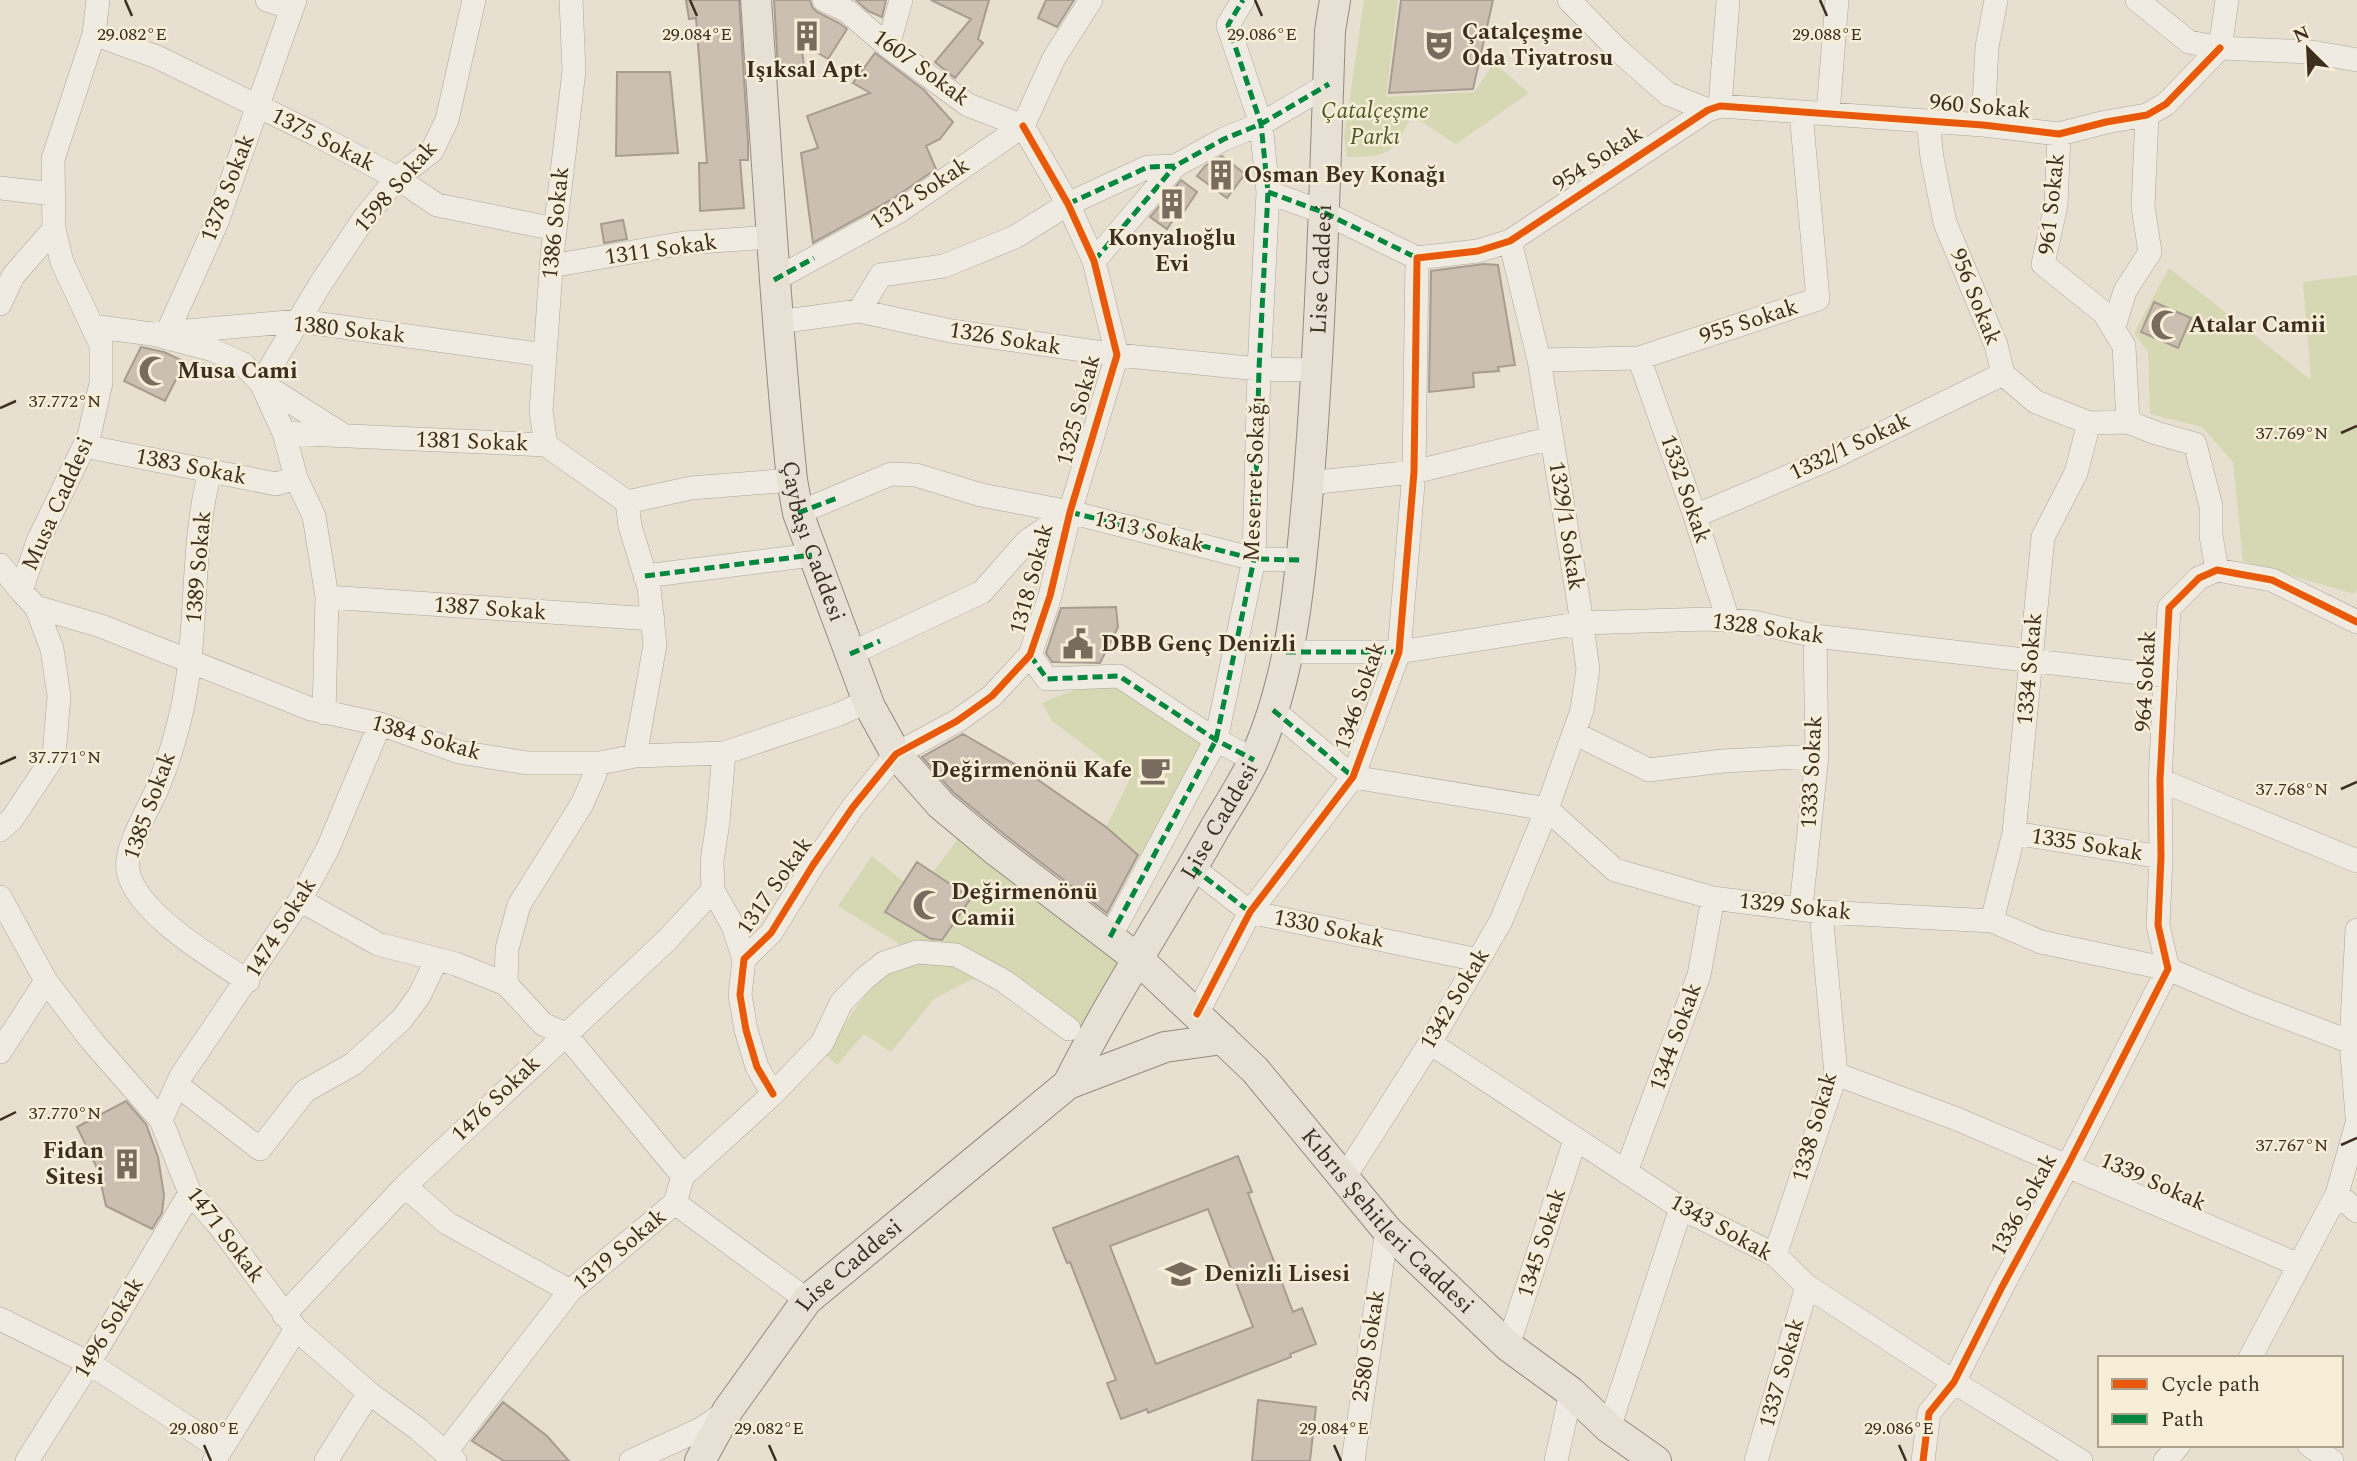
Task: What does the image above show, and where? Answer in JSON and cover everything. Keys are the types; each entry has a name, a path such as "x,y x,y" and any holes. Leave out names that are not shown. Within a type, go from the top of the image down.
{"main road":[{"name":"Çaybaşı Caddesi","path":"756,0 780,362 792,480 798,513 868,701 896,754 940,805 1138,959"},
{"name":"Lise Caddesi","path":"700,1461 728,1410 807,1300 1068,1084 1088,1043 1254,760 1273,710 1298,595 1317,370 1331,31 1335,0"},
{"name":"Kıbrıs Şehitleri Caddesi","path":"1138,959 1255,1070 1387,1230 1508,1346 1572,1392 1609,1427 1656,1461"},
{"path":"1068,1084 1165,1046 1223,1039"}],"street":[{"name":"Musa Caddesi","path":"0,830 12,819 54,756 59,696 52,649 28,599 38,541 89,436 101,383 100,345 62,262 54,229 53,194 53,159 94,34 97,0"},
{"path":"267,0 293,4"},
{"name":"1598 Sokak","path":"261,383 365,217 397,178 432,151 447,120 474,0"},
{"name":"1386 Sokak","path":"546,445 541,411 551,266 574,71 571,0"},
{"name":"1607 Sokak","path":"824,0 847,11 888,46 968,105 1023,126"},
{"path":"888,46 901,0"},
{"path":"1023,126 1054,58 1091,0"},
{"name":"Meserret Sokağı","path":"1110,937 1216,740 1254,559 1259,369 1268,192 1261,124 1228,25 1243,0"},
{"name":"960 Sokak","path":"1570,0 1619,51 1668,94 1714,108 1828,113 2059,134 2147,115 2166,104 2220,48"},
{"path":"1714,108 1728,0"},
{"path":"1828,113 1837,0"},
{"path":"1983,125 1987,47 1996,0"},
{"path":"2137,0 2189,42 2220,48 2312,52 2357,60"},
{"path":"2220,48 2227,0"},
{"name":"1378 Sokak","path":"160,333 217,222 293,4"},
{"name":"1375 Sokak","path":"94,34 157,57 259,107 397,178 438,205 555,229"},
{"path":"1094,261 1175,166 1224,139 1261,124 1329,84"},
{"name":"954 Sokak","path":"1417,258 1478,251 1510,241 1714,108"},
{"name":"955 Sokak","path":"1539,360 1639,358 1818,299 1801,113"},
{"path":"2128,422 2124,346 2114,327 2125,291 2150,252 2143,207 2147,115"},
{"name":"956 Sokak","path":"1928,121 1945,223 1996,345 2003,374 2036,402 2090,423"},
{"name":"1325 Sokak","path":"1023,126 1068,204 1094,261 1117,355 1070,512"},
{"name":"1312 Sokak","path":"774,280 898,212 1023,126"},
{"name":"961 Sokak","path":"2059,134 2056,205 2043,264 2104,313 2114,327"},
{"path":"859,311 881,275 944,266 1015,237 1068,204 1148,167 1175,166"},
{"path":"0,188 53,194"},
{"path":"1268,192 1325,214 1417,258"},
{"path":"0,304 13,276 54,229"},
{"name":"1311 Sokak","path":"551,266 684,243 771,237"},
{"name":"1329/1 Sokak","path":"1510,241 1539,360 1588,669 1582,710 1547,809"},
{"name":"1346 Sokak","path":"1197,1014 1250,912 1353,776 1399,652 1414,472 1417,258"},
{"name":"1326 Sokak","path":"778,322 859,311 951,331 1117,355 1259,369 1317,370"},
{"name":"1380 Sokak","path":"92,326 160,333 299,321 545,355"},
{"name":"1380 Sokak","path":"160,333 213,350 243,364 261,383"},
{"name":"1332 Sokak","path":"1639,358 1695,516 1728,620"},
{"name":"1332/1 Sokak","path":"1695,516 1834,457 2003,374"},
{"path":"261,383 284,433 296,478 314,516 327,597 324,713"},
{"name":"1381 Sokak","path":"261,383 343,435"},
{"path":"2090,423 2128,422 2195,444 2211,506 2210,536 2217,570 2272,580 2357,622"},
{"name":"1334 Sokak","path":"1992,921 2014,833 2043,537 2077,473 2090,423"},
{"name":"1381 Sokak","path":"284,433 546,445 627,502"},
{"path":"1308,483 1414,472 1552,438"},
{"name":"1383 Sokak","path":"84,446 276,484 296,478"},
{"name":"1389 Sokak","path":"192,662 200,537 210,472"},
{"name":"1313 Sokak","path":"798,513 891,474 916,475 981,495 1070,512 1254,559 1301,560"},
{"path":"635,756 655,645 649,589 630,526 627,502 691,488 792,480"},
{"path":"850,654 982,592 1027,541 1070,512"},
{"name":"1318 Sokak","path":"896,754 957,721 992,696 1030,655 1050,596 1070,512"},
{"path":"645,576 813,555"},
{"path":"0,565 28,599"},
{"name":"964 Sokak","path":"2168,969 2158,925 2160,780 2169,608 2199,578 2217,570"},
{"name":"1387 Sokak","path":"327,597 653,619"},
{"name":"1384 Sokak","path":"28,599 324,713 380,724 459,752 527,763 600,763 635,756 724,753 837,715 868,701"},
{"name":"1328 Sokak","path":"1286,652 1399,652 1582,623 1707,619 1753,622 1815,636 2166,676"},
{"name":"1333 Sokak","path":"1811,910 1817,756 1815,636"},
{"path":"1030,655 1047,680 1119,676 1216,740 1254,760"},
{"name":"1385 Sokak","path":"192,662 178,725 159,784 131,848 127,869 132,883 150,908 189,942 247,981"},
{"path":"1273,710 1353,776 1547,809"},
{"name":"1474 Sokak","path":"161,1120 177,1085 300,900 328,848 380,724"},
{"path":"1574,733 1649,771 1723,761 1817,756"},
{"path":"724,753 712,861 713,890 733,926 744,959"},
{"name":"1317 Sokak","path":"773,1094 757,1067 746,1030 740,996 744,959 771,933 853,807 896,754"},
{"path":"506,984 507,949 519,905 582,804 600,763"},
{"path":"2160,780 2357,861"},
{"name":"1329 Sokak","path":"1547,809 1615,870 1713,898 1811,910 1992,921 2041,942 2168,969 2250,1004 2351,1042"},
{"name":"1342 Sokak","path":"1344,1178 1430,1042 1501,921 1547,809"},
{"name":"1335 Sokak","path":"2014,833 2161,857"},
{"name":"1330 Sokak","path":"1193,868 1250,912 1478,960"},
{"name":"1476 Sokak","path":"218,1455 290,1322 405,1186 667,940 713,890"},
{"name":"1471 Sokak","path":"0,897 46,981 91,1040 161,1120 190,1193 218,1223 290,1322 369,1393 418,1429 450,1457"},
{"name":"1344 Sokak","path":"1626,1172 1699,975 1713,898"},
{"path":"300,900 378,944 437,959 506,984 543,1024 565,1034 683,1176 773,1094 822,1043 841,1003 884,963 917,952 956,955 1004,981 1069,1029"},
{"name":"1338 Sokak","path":"1775,1255 1836,1074 1811,910"},
{"path":"2357,930 2351,1042 2357,1116"},
{"path":"177,1085 260,1149 305,1091 353,1064 402,1019 419,996 437,959"},
{"name":"1336 Sokak","path":"1923,1461 1929,1413 1954,1382 2168,969"},
{"path":"0,1052 46,981"},
{"name":"1343 Sokak","path":"1430,1042 1681,1208 1775,1255 1807,1286 2081,1461"},
{"name":"1339 Sokak","path":"1836,1074 1957,1119 2299,1265"},
{"path":"2251,1356 2337,1194 2357,1123"},
{"name":"1345 Sokak","path":"1508,1346 1575,1140"},
{"name":"1319 Sokak","path":"450,1457 570,1291 675,1203 683,1176"},
{"path":"405,1186 447,1223 570,1291"},
{"name":"1496 Sokak","path":"27,1461 190,1193"},
{"path":"2337,1194 2357,1211"},
{"path":"675,1203 807,1300"},
{"path":"1609,1427 1681,1208"},
{"name":"2580 Sokak","path":"1353,1461 1387,1230"},
{"name":"1337 Sokak","path":"1756,1461 1807,1286"},
{"path":"0,1319 89,1363 218,1455"},
{"path":"1556,1461 1572,1392"},
{"path":"326,1461 369,1393"},
{"path":"651,1461 670,1452 728,1410"},
{"path":"2165,1461 2177,1447"},
{"path":"2311,1447 2332,1461"},
{"path":"631,1461 670,1452"}],"green space":[{"name":"Çatalçeşme Parkı","path":"1364,0 1398,0 1386,97 1474,92 1494,63 1529,93 1456,144 1412,116 1394,145 1382,154 1347,157 1344,137"},
{"path":"2169,268 2311,380 2303,282 2357,275 2357,590 2354,594 2243,561 2233,462 2202,427 2150,414 2148,352 2134,333"},
{"path":"1104,678 1203,744 1144,860 1106,827 1130,779 1052,721 1042,703"},
{"path":"967,827 1138,959 1088,1043 993,975 968,981 934,999 891,1052 864,1034 837,1065 824,1053 901,945 838,906 872,856 904,882 885,912 939,944 971,898 933,872"}],"building":[{"path":"686,0 739,0 748,142 748,160 740,160 744,208 700,211 699,163 707,163 696,18 689,19"},
{"name":"Işıksal Apt.","path":"774,0 810,0 817,12 847,29 828,59 801,43 804,66 778,69"},
{"path":"856,0 886,0 882,17 868,11"},
{"path":"931,0 989,0 978,39 983,43 955,78 935,62 971,19"},
{"path":"1046,0 1074,0 1057,27 1038,18"},
{"name":"Çatalçeşme Oda Tiyatrosu","path":"1401,0 1493,0 1473,89 1389,93"},
{"path":"875,53 924,90 953,122 940,139 926,146 936,169 891,200 813,243 801,153 818,148 807,116 870,93 853,83"},
{"path":"617,72 670,72 678,153 616,156"},
{"name":"Osman Bey Konağı","path":"1222,156 1245,174 1227,198 1197,176 1205,166"},
{"name":"Konyalıoğlu Evi","path":"1181,180 1197,192 1181,216 1177,214 1167,229 1150,217"},
{"path":"623,220 627,239 604,243 601,224"},
{"path":"1484,264 1498,265 1515,365 1498,367 1499,371 1473,373 1474,387 1429,392 1431,271"},
{"name":"Atalar Camii","path":"2154,302 2191,318 2178,348 2141,332"},
{"name":"Musa Cami","path":"141,347 164,352 185,362 165,401 124,381"},
{"name":"DBB Genç Denizli","path":"1116,607 1118,627 1100,663 1052,662 1046,653 1061,608"},
{"path":"963,734 1018,766 1106,827 1138,855 1107,913 953,792 922,757"},
{"name":"Değirmenönü Camii","path":"917,862 971,898 942,940 931,939 885,912"},
{"name":"Fidan Sitesi","path":"126,1101 146,1124 158,1157 164,1195 162,1213 152,1229 106,1206 98,1170 77,1127"},
{"path":"1238,1156 1252,1192 1248,1193 1293,1312 1302,1308 1316,1344 1290,1354 1291,1357 1148,1413 1147,1409 1121,1419 1107,1383 1116,1380 1070,1262 1067,1263 1053,1228","holes":["1208,1209 1253,1327 1156,1364 1110,1246"]},
{"path":"1258,1400 1316,1407 1310,1461 1252,1461"},
{"path":"503,1402 547,1436 569,1461 504,1461 472,1441"}],"marked path":[{"path":"1110,937 1216,740 1254,559 1259,369 1268,192 1261,124 1228,25 1243,0"},
{"path":"1068,204 1148,167 1175,166 1224,139 1261,124 1329,84"},
{"path":"1094,261 1175,166"},
{"path":"1268,192 1325,213 1417,258"},
{"path":"774,280 814,258"},
{"path":"798,513 837,498"},
{"path":"1070,512 1254,559 1301,560"},
{"path":"645,576 812,555"},
{"path":"850,654 880,641"},
{"path":"1286,652 1399,652"},
{"path":"1030,655 1047,679 1119,676 1216,740 1254,760"},
{"path":"1273,710 1353,777"},
{"path":"1193,868 1250,912"}],"cycle path":[{"path":"1197,1014 1250,912 1353,777 1399,652 1414,472 1417,258 1478,251 1510,241 1708,110 1720,106 1983,125 2059,134 2147,115 2166,104 2220,48"},
{"path":"773,1094 757,1067 746,1030 740,995 744,959 771,933 853,807 896,754 957,721 992,696 1030,655 1050,596 1070,512 1117,355 1094,261 1068,204 1023,126"},
{"path":"1923,1461 1929,1413 1954,1382 2168,969 2158,925 2160,780 2169,608 2199,578 2217,570 2272,580 2357,622"}],"place":[{"name":"Işıksal Apt.","path":"807,36"},
{"name":"Çatalçeşme Oda Tiyatrosu","path":"1439,45"},
{"name":"Osman Bey Konağı","path":"1221,175"},
{"name":"Konyalıoğlu Evi","path":"1172,204"},
{"name":"Atalar Camii","path":"2166,325"},
{"name":"Musa Cami","path":"154,371"},
{"name":"DBB Genç Denizli","path":"1078,644"},
{"name":"Değirmenönü Kafe","path":"1155,770"},
{"name":"Değirmenönü Camii","path":"928,905"},
{"name":"Fidan Sitesi","path":"127,1164"},
{"name":"Denizli Lisesi","path":"1181,1274"}]}
